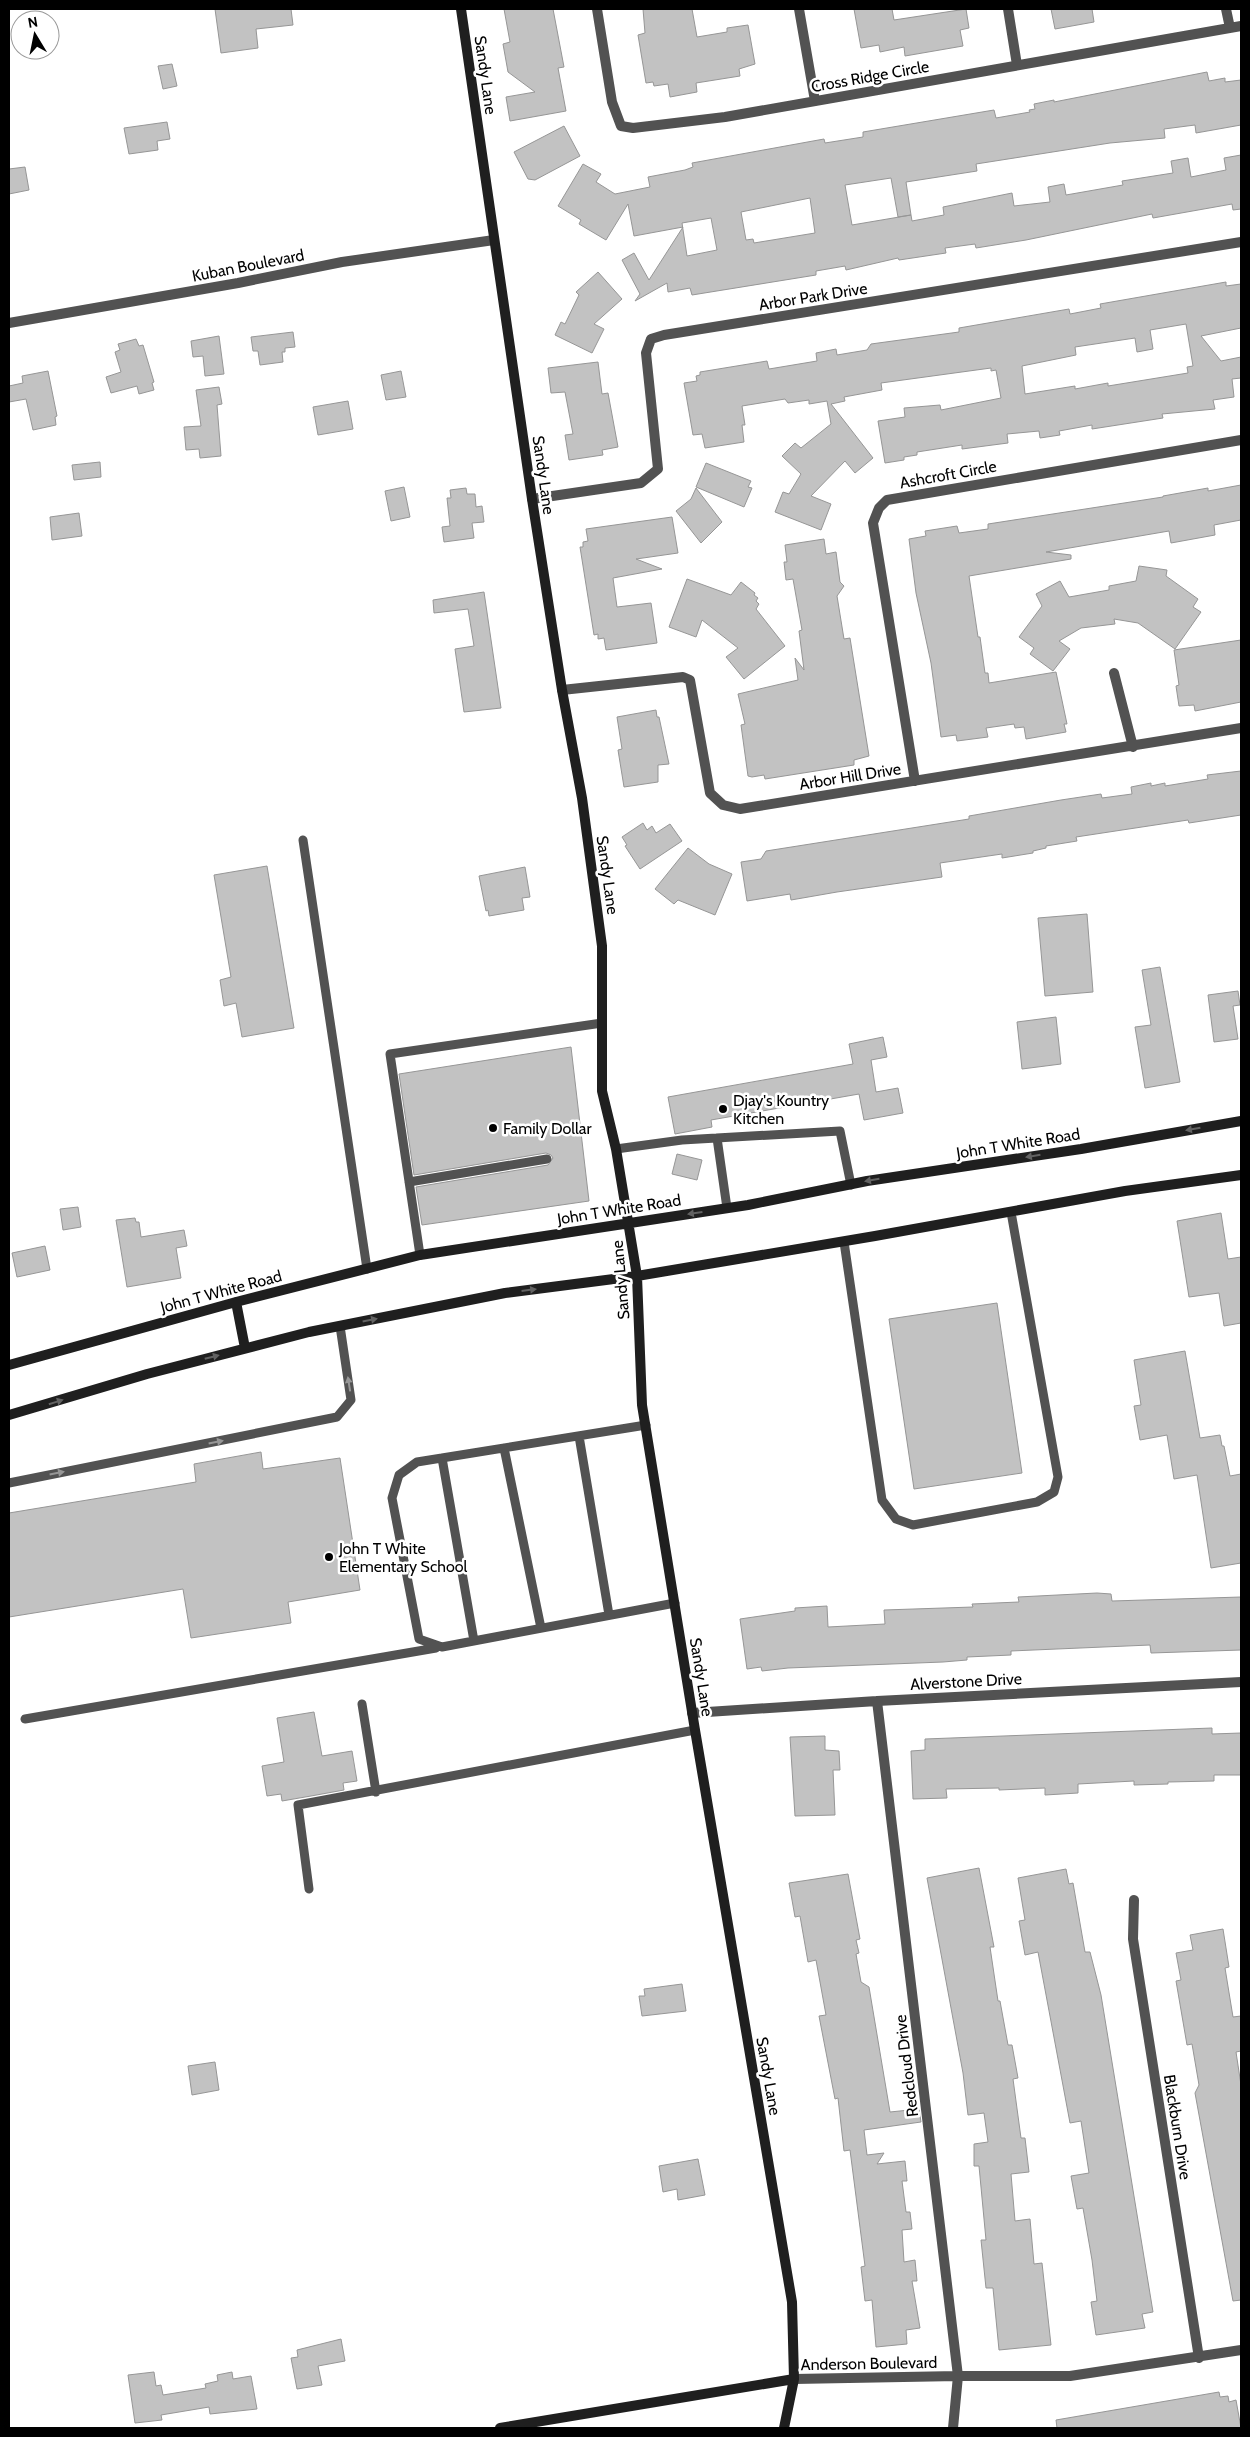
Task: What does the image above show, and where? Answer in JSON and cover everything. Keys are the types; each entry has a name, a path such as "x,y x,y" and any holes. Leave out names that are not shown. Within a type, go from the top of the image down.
{"street":[{"name":"Sandy Lane","path":"461,9 532,499 562,690 582,798 602,946 602,1091 616,1149 637,1276 642,1405 792,2302 794,2379 784,2428"},
{"name":"Cross Ridge Circle","path":"597,9 612,102 622,126 633,128 725,117 1241,26"},
{"path":"799,9 815,101"},
{"path":"1008,9 1017,65"},
{"path":"1226,9 1230,28"},
{"name":"Kuban Boulevard","path":"9,323 238,283 342,262 494,240"},
{"name":"Arbor Park Drive","path":"532,499 640,483 658,469 646,353 651,339 684,332 1241,242"},
{"name":"Ashcroft Circle","path":"915,781 872,523 883,504 887,500 1241,440"},
{"path":"1114,672 1133,747"},
{"name":"Arbor Hill Drive","path":"562,690 683,677 690,680 710,793 723,805 740,809 1133,747 1241,728"},
{"name":"John T White Road","path":"9,1365 236,1302 420,1255 727,1208 851,1185 1241,1121"},
{"path":"9,1415 147,1374 245,1348 340,1326 505,1293 637,1276 844,1242 1125,1191 1241,1175"},
{"path":"236,1302 245,1348"},
{"name":"Alverstone Drive","path":"692,1713 877,1701 1241,1682"},
{"name":"Redcloud Drive","path":"877,1701 958,2376 953,2428"},
{"name":"Blackburn Drive","path":"1134,1900 1133,1939 1199,2358"},
{"name":"Anderson Boulevard","path":"500,2428 794,2379 1070,2376 1199,2358 1241,2350"}],"lane":[{"path":"303,840 367,1268"},
{"path":"420,1255 390,1054 602,1023"},
{"path":"616,1149 682,1140 840,1131 851,1185"},
{"path":"717,1138 727,1208"},
{"path":"409,1182 547,1159"},
{"path":"844,1242 882,1500 896,1519 913,1524 923,1523 1037,1502 1054,1492 1058,1477 1011,1212"},
{"path":"9,1483 337,1418 351,1400 340,1326"},
{"path":"442,1647 419,1639 392,1498 399,1475 417,1462 646,1425"},
{"path":"579,1436 609,1615"},
{"path":"504,1448 541,1628"},
{"path":"442,1458 474,1640"},
{"path":"25,1719 442,1647 675,1603"},
{"path":"362,1704 376,1792"},
{"path":"309,1889 298,1805 376,1792 695,1730"}],"building":[{"path":"215,9 291,9 293,25 256,29 258,48 221,53"},
{"path":"504,9 553,9 564,67 558,68 566,111 510,121 506,97 535,92 508,72 503,44 510,42"},
{"path":"643,9 692,9 697,37 727,32 727,28 748,25 755,64 739,69 740,76 696,83 697,92 670,97 668,84 654,86 653,82 646,83 638,35 645,33"},
{"path":"854,9 892,9 894,20 966,9 969,28 960,30 963,46 905,56 904,47 880,52 879,45 861,48"},
{"path":"1051,9 1092,9 1094,22 1055,29"},
{"path":"172,64 177,86 163,89 158,66"},
{"path":"1207,72 1209,81 1225,78 1225,82 1241,80 1241,125 1196,133 1195,125 1164,129 1165,138 1110,143 976,164 977,171 906,182 912,221 944,215 943,207 1012,193 1014,206 1050,202 1048,187 1064,184 1066,195 1123,185 1122,181 1173,173 1171,161 1188,158 1191,177 1226,170 1224,158 1241,155 1241,209 1233,210 1232,204 1153,218 1152,214 1026,240 976,248 975,244 945,248 946,253 899,260 898,258 846,270 845,266 816,271 816,275 692,295 690,288 668,292 667,283 635,301 640,294 622,260 634,253 649,280 683,227 634,236 628,204 606,240 579,224 581,220 558,206 583,164 601,174 596,182 615,194 650,187 648,177 685,170 693,167 692,163 824,139 825,143 863,137 863,132 994,110 996,118 1030,112 1029,110 1035,109 1034,104 1054,100 1054,102","holes":["891,178 898,217 911,215 852,225 845,185","810,198 815,233 754,243 753,239 746,240 741,212","711,218 717,250 687,256 682,223"]},
{"path":"167,122 170,139 157,141 158,150 129,154 124,128"},
{"path":"564,126 580,156 535,180 528,179 514,152"},
{"path":"25,167 29,190 9,194 9,169"},
{"path":"598,272 622,299 594,324 604,329 592,353 555,335 561,322 565,324 579,295 576,292"},
{"path":"1226,282 1226,286 1241,284 1241,328 1201,336 1221,361 1241,357 1241,378 1232,379 1234,397 1213,400 1215,409 1162,414 1163,418 1092,429 1092,425 1059,431 1060,435 1040,438 1039,431 1007,434 1008,443 962,449 962,445 917,452 917,455 904,457 904,460 885,463 878,421 905,417 904,408 940,405 941,410 1001,398 996,370 991,371 991,368 881,383 882,390 844,397 845,401 831,404 873,458 855,473 845,461 811,496 831,504 821,530 775,512 783,492 789,494 801,474 782,456 795,443 801,448 831,424 827,401 809,404 809,400 788,403 785,399 742,406 745,425 742,425 744,442 705,448 702,434 693,435 684,383 697,381 696,376 700,375 700,372 767,361 769,369 817,361 816,353 836,349 837,355 867,350 871,344 959,332 959,328 1069,309 1070,314 1101,308 1100,304","holes":["1186,324 1193,366 1187,367 1188,373 1108,386 1108,383 1075,389 1075,386 1025,394 1022,366 1076,355 1075,347 1135,338 1137,352 1153,349 1150,330"]},
{"path":"293,332 295,347 285,348 285,352 282,352 283,362 260,365 258,351 253,351 251,337"},
{"path":"219,336 224,374 205,376 203,356 193,357 191,341"},
{"path":"136,339 139,346 143,345 154,382 152,383 154,390 139,394 137,386 111,393 106,377 121,372 115,352 120,350 118,344"},
{"path":"598,362 602,394 608,393 618,447 602,450 603,455 569,460 565,435 573,434 565,392 551,393 548,368"},
{"path":"48,371 57,416 55,417 56,425 33,430 26,399 9,402 9,386 23,383 22,376"},
{"path":"401,371 406,397 386,400 381,375"},
{"path":"219,387 222,404 217,405 221,456 200,458 199,449 186,450 184,427 201,426 196,390"},
{"path":"348,401 353,429 318,435 313,407"},
{"path":"100,462 101,477 74,480 72,465"},
{"path":"706,463 751,481 748,487 752,488 744,507 696,487"},
{"path":"1241,485 1241,520 1214,525 1215,535 1171,543 1169,531 1046,552 1071,555 1071,559 969,576 978,637 980,637 985,673 988,673 989,683 1056,672 1067,724 1064,724 1066,732 1026,739 1024,727 1015,728 1014,724 986,728 988,737 957,741 956,735 941,737 931,663 916,593 909,539 926,536 925,531 957,526 959,533 988,529 988,524 1163,497 1208,488 1208,491"},
{"path":"404,487 410,517 391,521 385,491"},
{"path":"466,488 467,494 475,494 476,507 482,506 484,522 472,523 474,538 444,542 442,527 450,526 447,498 451,498 450,490"},
{"path":"696,488 722,522 701,543 676,511 691,499"},
{"path":"79,513 82,536 52,540 50,517"},
{"path":"672,517 678,553 636,559 662,569 613,578 617,607 651,603 657,643 606,650 604,638 598,639 598,634 594,635 580,547 583,547 583,542 588,541 586,529"},
{"path":"824,539 826,554 836,552 840,582 844,586 837,596 844,639 850,638 869,756 854,760 854,765 765,779 764,775 748,776 741,725 745,724 738,694 798,680 795,658 804,670 799,631 802,630 793,579 786,580 784,562 787,562 785,545"},
{"path":"1139,566 1167,570 1166,576 1198,599 1193,607 1201,612 1175,649 1138,623 1114,619 1115,624 1081,628 1059,641 1070,649 1053,671 1030,654 1034,648 1019,637 1042,606 1036,594 1060,581 1069,597 1109,590 1109,586 1136,581"},
{"path":"687,579 731,595 741,582 755,593 754,595 758,598 756,601 759,604 756,609 785,646 744,679 726,657 738,648 702,620 696,637 669,627"},
{"path":"484,592 501,708 464,712 455,649 474,646 468,609 434,613 433,600"},
{"path":"1241,640 1241,702 1195,711 1194,705 1179,706 1176,686 1179,685 1174,650"},
{"path":"656,710 669,764 658,765 658,782 624,787 618,750 622,749 617,717"},
{"path":"1241,771 1241,815 1189,823 1188,820 1076,837 1077,841 1046,846 1046,848 1033,851 1033,853 1002,858 1002,854 940,863 942,877 791,900 790,894 747,901 741,862 761,859 766,851 969,819 969,816 1061,800 1101,794 1102,798 1132,794 1131,787 1151,783 1151,786 1165,783 1165,786 1208,779 1207,775"},
{"path":"643,823 647,830 652,826 656,833 670,824 682,841 640,869 625,846 627,845 622,837"},
{"path":"688,848 709,864 732,874 715,915 678,900 674,904 655,889"},
{"path":"267,866 294,1028 242,1037 236,1003 224,1006 220,980 231,977 214,875"},
{"path":"525,867 530,897 522,898 524,910 489,916 488,910 486,911 479,876"},
{"path":"1087,914 1093,992 1045,996 1038,918"},
{"path":"1160,967 1180,1082 1145,1088 1135,1027 1151,1025 1142,970"},
{"path":"1238,991 1240,1005 1233,1006 1238,1039 1214,1042 1208,995"},
{"path":"1056,1017 1061,1064 1022,1069 1017,1022"},
{"name":"Djay's Kountry Kitchen","path":"883,1037 887,1057 871,1060 876,1092 898,1088 903,1113 864,1120 859,1094 711,1120 712,1127 675,1134 668,1097 853,1064 849,1044"},
{"name":"Family Dollar","path":"571,1047 589,1201 422,1225 416,1187 548,1165 553,1158 546,1153 414,1175 399,1074"},
{"path":"677,1154 702,1160 697,1180 672,1174"},
{"path":"78,1207 81,1227 63,1230 60,1209"},
{"path":"1221,1213 1228,1259 1241,1257 1241,1323 1224,1326 1219,1293 1189,1297 1177,1221"},
{"path":"135,1218 136,1222 139,1222 141,1237 184,1230 187,1246 176,1248 181,1278 127,1287 116,1220"},
{"path":"45,1246 50,1270 17,1277 12,1253"},
{"path":"997,1303 1022,1473 914,1489 889,1319"},
{"path":"1185,1351 1200,1438 1220,1435 1230,1476 1241,1474 1241,1563 1211,1568 1197,1475 1174,1479 1167,1435 1140,1440 1134,1406 1141,1405 1134,1360"},
{"path":"261,1452 263,1469 340,1458 360,1590 288,1602 291,1623 191,1638 183,1589 9,1617 9,1513 196,1482 194,1464"},
{"path":"1111,1594 1112,1601 1241,1597 1241,1650 1151,1653 1150,1645 1011,1651 1011,1655 967,1657 967,1660 943,1662 788,1668 762,1671 761,1667 747,1669 740,1619 795,1611 795,1608 827,1606 828,1627 885,1624 884,1610 973,1607 972,1604 1019,1602 1018,1597"},
{"path":"314,1712 322,1756 352,1751 357,1781 343,1783 344,1790 282,1801 281,1794 267,1796 262,1766 284,1762 277,1718"},
{"path":"1212,1728 1212,1734 1241,1733 1241,1775 1214,1775 1214,1781 1168,1782 1168,1784 1134,1785 1134,1781 1078,1784 1078,1793 1045,1795 1045,1788 999,1790 999,1788 946,1789 947,1798 913,1799 911,1751 925,1750 925,1739"},
{"path":"825,1736 825,1750 839,1751 840,1770 833,1770 835,1815 795,1816 790,1737"},
{"path":"979,1868 994,1947 990,1947 998,2001 1000,2001 1008,2045 1012,2045 1018,2078 1013,2079 1021,2138 1025,2138 1029,2172 1011,2174 1015,2221 1030,2219 1034,2264 1042,2263 1051,2345 999,2350 993,2288 986,2288 981,2240 986,2240 979,2166 974,2166 974,2144 988,2142 984,2113 968,2115 963,2073 927,1878"},
{"path":"1066,1869 1069,1884 1073,1883 1085,1952 1090,1952 1101,1995 1153,2312 1142,2314 1145,2328 1096,2335 1091,2302 1097,2301 1092,2260 1083,2208 1077,2209 1071,2176 1089,2173 1081,2121 1070,2123 1038,1952 1025,1955 1019,1921 1025,1920 1018,1878"},
{"path":"848,1874 860,1939 856,1940 859,1953 856,1954 861,1982 869,1987 890,2112 919,2109 921,2122 864,2130 867,2155 884,2153 877,2164 905,2161 907,2181 902,2181 906,2212 910,2212 912,2229 902,2230 904,2262 915,2260 917,2281 912,2281 920,2328 906,2330 907,2344 876,2347 872,2300 865,2301 861,2267 865,2266 850,2150 844,2151 838,2098 835,2099 819,2016 826,2015 816,1960 808,1962 800,1916 795,1917 789,1883"},
{"path":"1223,1929 1229,1967 1225,1968 1233,2017 1241,2016 1241,2051 1236,2052 1241,2085 1241,2300 1233,2301 1195,2093 1199,2085 1192,2044 1187,2045 1176,1981 1181,1980 1176,1953 1193,1950 1190,1935"},
{"path":"682,1984 686,2011 642,2016 639,1996 645,1996 644,1989"},
{"path":"215,2062 219,2090 192,2095 188,2066"},
{"path":"698,2159 705,2195 678,2200 677,2189 663,2192 659,2166"},
{"path":"341,2339 345,2361 318,2366 322,2385 297,2389 291,2358 298,2357 297,2350"},
{"path":"154,2372 156,2386 161,2385 163,2395 206,2388 205,2384 218,2381 217,2375 232,2372 233,2379 251,2376 257,2409 210,2414 209,2407 161,2415 162,2420 135,2423 128,2375"},
{"path":"1219,2392 1220,2397 1228,2396 1229,2402 1236,2400 1241,2428 1057,2428 1056,2420"}],"place":[{"name":"Djay's Kountry Kitchen","path":"723,1109"},
{"name":"Family Dollar","path":"493,1128"},
{"name":"John T White Elementary School","path":"329,1557"}]}
